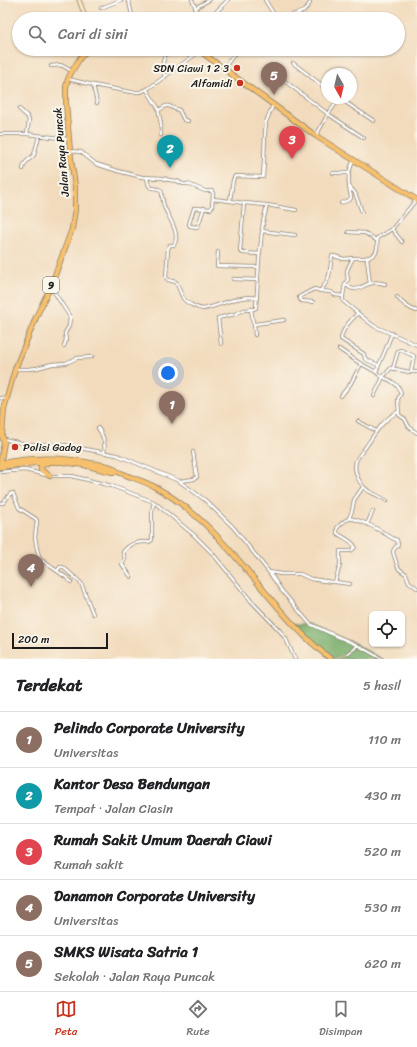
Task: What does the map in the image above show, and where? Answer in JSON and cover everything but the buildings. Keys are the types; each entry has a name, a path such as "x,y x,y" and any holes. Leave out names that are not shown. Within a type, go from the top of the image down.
{"highway":[{"name":"Jalan Raya Puncak","path":"0,467 4,409 15,369 34,322 51,286 69,238 73,221 75,186 67,122 66,95 68,78 83,56"},
{"path":"208,56 316,136 417,200"},
{"path":"2,453 13,461"},
{"path":"0,462 40,458 75,460 106,466 154,487 196,515 214,532 277,607 331,659"},
{"path":"0,467 55,462 84,465 112,472 119,472"},
{"path":"50,476 40,470 40,466 55,462"}],"main road":[{"path":"79,0 83,12"}],"street":[{"path":"101,8 121,0"},
{"path":"128,0 131,12"},
{"path":"192,0 197,12"},
{"path":"195,8 209,0"},
{"path":"216,12 228,0"},
{"path":"264,0 272,12"},
{"path":"302,12 310,3"},
{"path":"164,56 162,66 165,77"},
{"path":"68,78 93,85 135,93 141,92 147,90 192,56"},
{"path":"223,68 232,56"},
{"path":"293,63 321,84"},
{"path":"51,66 61,65 72,71"},
{"path":"282,79 328,114 364,138"},
{"path":"93,85 97,103"},
{"path":"147,90 159,110 161,135"},
{"path":"316,136 328,114 336,104"},
{"path":"349,104 374,121"},
{"path":"159,110 169,105 174,109 179,110 184,120 188,121"},
{"path":"230,201 234,177 263,177 266,122 273,105"},
{"path":"19,109 27,116 29,120 27,134"},
{"path":"0,135 27,134 69,139"},
{"path":"23,169 26,162 34,155 39,136"},
{"path":"70,151 81,152 94,163 99,165 140,177 163,178 188,184 205,191 212,191 212,208 204,208 196,208 193,209 189,226 198,226 204,208"},
{"path":"341,203 351,198 348,186 349,173 354,159"},
{"path":"333,173 349,173"},
{"path":"147,178 150,188 161,190 164,206 175,227 176,242 168,249 166,277 168,280 176,282 184,299 196,307 203,309 242,298 257,298"},
{"path":"348,186 355,193 362,212"},
{"path":"213,199 296,210"},
{"path":"376,240 392,229 417,200"},
{"path":"244,203 240,251 242,253 259,254"},
{"path":"221,344 218,318 256,308 259,254 267,205"},
{"path":"392,229 402,242"},
{"path":"262,231 295,235"},
{"path":"320,291 331,272 332,256 344,259 360,259 374,255 376,252 376,240 365,233 348,232"},
{"path":"218,252 217,266 258,267"},
{"path":"353,258 346,273 348,279 345,284 343,301 374,326 417,345"},
{"path":"367,258 370,284"},
{"path":"234,279 258,280"},
{"path":"345,284 350,288 355,289 375,283 385,284"},
{"path":"51,286 70,317 69,326 65,333 66,340 64,346"},
{"path":"313,302 301,301 299,297 315,289 343,296"},
{"path":"397,297 412,310 417,311"},
{"path":"251,309 256,335"},
{"path":"358,313 346,326 340,338 364,354 365,359 378,365"},
{"path":"255,324 284,320"},
{"path":"376,372 392,333"},
{"path":"339,349 361,364 394,382 398,386 401,393 398,400 399,416 405,420 409,427 417,433"},
{"path":"374,396 383,377 390,369 393,368 398,351 401,350 414,356 411,372"},
{"path":"15,369 32,369 52,364 65,363 77,358 92,357"},
{"path":"341,396 351,383 361,364"},
{"path":"393,368 417,372"},
{"path":"0,398 7,400"},
{"path":"387,501 380,496 371,493 364,487 357,476 356,462 376,431 390,416 398,412"},
{"path":"358,421 376,431"},
{"path":"98,428 104,438 104,452"},
{"path":"2,439 27,444 64,445 117,455 179,481 204,500 233,527 269,572 282,591 310,624 357,645 382,659"},
{"path":"179,481 194,479 197,477 193,452"},
{"path":"0,472 25,470 50,476 69,476 90,480 112,486 154,502 183,525 210,550 252,602 280,631 295,659"},
{"path":"335,582 340,565 340,551 351,551 354,547 354,544 336,531 336,528 349,519 355,498 364,487"},
{"path":"0,503 3,504 12,493 18,508 36,519 38,523 35,537 39,557 42,561 68,578 71,582"},
{"path":"130,577 123,565 125,559 123,552 136,542 149,542 152,540 152,511 154,502"},
{"path":"368,524 373,511"},
{"path":"349,519 368,524 394,540 397,540 398,545 393,552 398,568 406,574 411,584 417,588"},
{"path":"57,571 60,567 63,567 81,582 93,614"},
{"path":"269,572 281,574 300,574 311,579 350,584"},
{"path":"348,653 357,645"}],"green space":[{"path":"293,624 310,624 357,645 382,659 332,659"}],"tunnel":[{"path":"334,659 348,653"}],"place":[{"name":"SDN Ciawi 1 2 3","path":"237,68"},
{"name":"Alfamidi","path":"240,83"},
{"name":"SMKS Wisata Satria 1","path":"274,95"},
{"name":"Rumah Sakit Umum Daerah Ciawi","path":"292,159"},
{"name":"Kantor Desa Bendungan","path":"170,168"},
{"name":"Pelindo Corporate University","path":"172,424"},
{"name":"Polisi Gadog","path":"15,447"},
{"name":"Danamon Corporate University","path":"31,587"}]}
